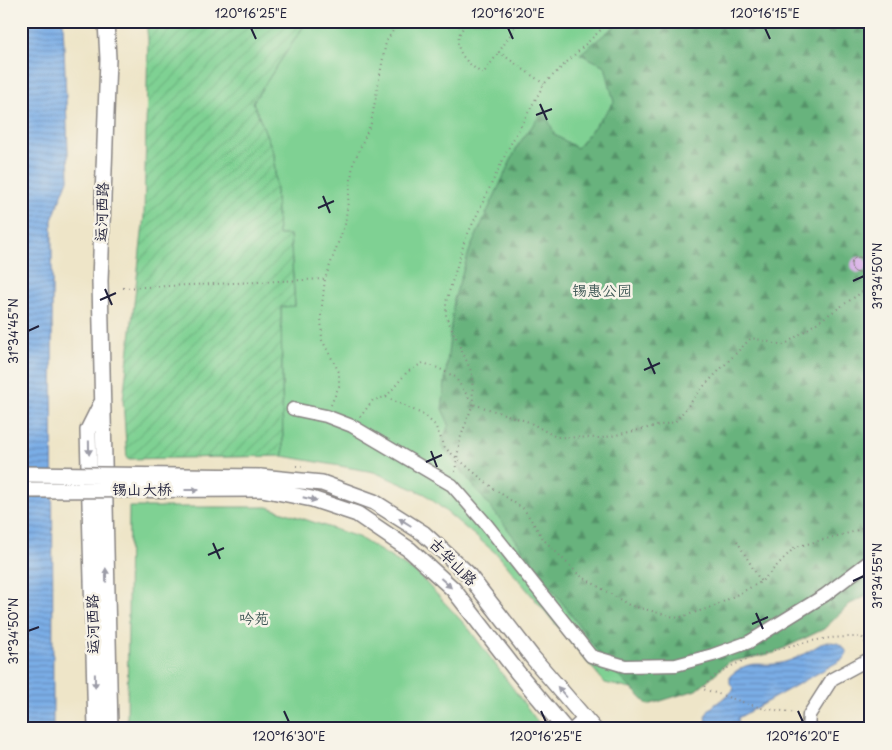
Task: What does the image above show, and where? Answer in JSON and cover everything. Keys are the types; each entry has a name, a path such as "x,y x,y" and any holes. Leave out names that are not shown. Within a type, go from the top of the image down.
{"main road":[{"name":"运河西路","path":"106,21 108,60 100,281 110,729"},
{"name":"运河西路","path":"96,729 88,430 102,403"},
{"name":"锡山大桥","path":"21,474 261,483"},
{"name":"锡山大桥","path":"21,490 261,483"},
{"name":"古华山路","path":"261,483 322,483 374,502 423,532 467,573 533,658 589,724"},
{"name":"古华山路","path":"261,483 357,514 410,550 453,589 518,673 565,729"}],"street":[{"path":"293,409 326,416 352,426 452,485 486,524 591,656 625,666 676,665 713,655 749,642 825,595 871,560"},
{"path":"808,729 809,716 832,679 871,658"},
{"path":"573,729 589,724"}],"path":[{"path":"326,416 339,386 338,372 322,340 321,314 325,279 345,224 353,164 371,123 386,42 399,21"},
{"path":"450,21 462,28"},
{"path":"469,21 462,28 458,42 461,56 483,74 515,28 506,21"},
{"path":"452,485 458,460 460,439 473,404 472,373 446,316 446,302 465,240 508,149 544,84 610,21"},
{"path":"498,52 544,84"},
{"path":"123,288 325,279"},
{"path":"386,397 406,372 424,363 455,377 473,404 529,422 556,437 602,438 675,422 705,385 751,338 784,345 871,286"},
{"path":"352,426 373,400 386,397 424,415 436,425 445,448 494,489 524,509 544,540 579,575 629,605 678,618 715,606 761,582 795,547 853,532 871,524"},
{"path":"737,541 761,582"},
{"path":"809,716 761,708 703,689 707,680 726,668 756,655 830,638 862,637 871,652"}],"green space":[{"path":"146,21 307,21 253,102 274,154 278,235 290,235 295,306 281,307 283,456 127,459 123,400 144,216 148,40"},
{"name":"锡惠公园","path":"307,21 871,21 871,598 859,586 653,694 605,683 498,555 425,494 374,472 283,456 281,306 295,305 290,235 278,235 274,154 253,102"},
{"name":"锡惠公园","path":"621,21 871,21 871,594 850,604 824,629 774,653 729,662 696,690 648,705 608,665 507,528 441,445 449,424 442,409 454,299 470,249 518,145 544,110 555,135 577,148 614,102 605,66 580,54"},
{"name":"吟苑","path":"129,507 268,507 358,537 418,574 469,629 543,729 492,729 430,722 429,729 127,729"}],"water":[{"path":"21,21 63,21 69,177 52,220 53,729 21,729"},
{"path":"824,642 835,643 843,647 847,653 843,659 738,718 739,729 709,729 705,717 708,712 734,689 730,683 730,676 745,666 785,662 800,656"}],"building":[{"path":"856,257 862,257 867,262 865,271 856,273 851,268 851,262"}]}
